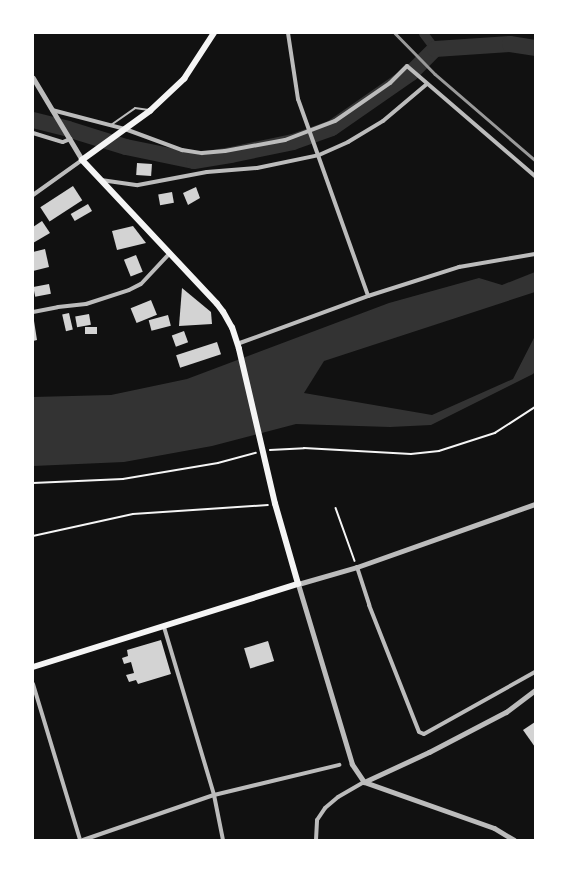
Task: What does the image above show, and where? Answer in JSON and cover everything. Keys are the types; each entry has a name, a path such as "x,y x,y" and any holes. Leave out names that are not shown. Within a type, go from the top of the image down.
{"main road":[{"path":"33,667 298,584 275,504 238,347 232,328 224,312 82,160 150,111 184,79 214,33"}],"street":[{"path":"288,33 295,87 309,131 368,296"},
{"path":"52,110 125,130 182,150 202,153 261,146 285,140 335,121 355,109 390,83 407,66 535,176"},
{"path":"33,78 82,160 33,195"},
{"path":"100,180 138,185 207,172 257,168 318,153 348,142 384,121 427,84"},
{"path":"33,133 63,142 70,139"},
{"path":"33,312 58,307 86,304 129,290 141,284 170,254"},
{"path":"238,347 368,296 459,267 535,254"},
{"path":"514,840 494,828 364,782 352,764 298,584 357,567 535,504"},
{"path":"357,567 369,605 418,732 424,734 535,672"},
{"path":"164,627 214,795 223,840"},
{"path":"33,684 82,840 214,795 339,765"},
{"path":"316,840 317,820 325,808 338,797 364,782 430,752 506,712 535,690"}],"lane":[{"path":"110,126 135,108 150,111"}],"path":[{"path":"33,484 123,479 218,463 263,451 304,448 412,454 439,451 495,433 535,408"},
{"path":"33,536 132,514 275,504"},
{"path":"336,508 357,567"}],"shaded area":[{"path":"535,272 535,292 324,361 304,393 432,415 513,379 535,336 535,372 533,374 431,425 390,427 296,424 212,446 124,462 33,466 33,397 111,395 187,379 389,303 479,278 502,285"}],"building":[{"path":"137,163 152,164 151,176 136,175"},
{"path":"73,186 82,200 50,221 40,207"},
{"path":"196,187 200,198 188,205 183,193"},
{"path":"172,192 174,203 160,205 158,194"},
{"path":"88,204 92,211 75,221 71,214"},
{"path":"42,221 50,233 33,243 33,227"},
{"path":"133,226 146,243 117,250 112,231"},
{"path":"45,249 49,267 33,271 33,252"},
{"path":"136,255 143,272 131,277 124,260"},
{"path":"49,284 51,294 35,297 33,287"},
{"path":"182,288 211,312 212,324 179,326"},
{"path":"151,300 157,315 137,323 131,308"},
{"path":"69,313 73,330 66,331 62,315"},
{"path":"89,314 91,325 77,327 75,316"},
{"path":"168,315 171,326 152,331 149,320"},
{"path":"33,321 37,340 33,341"},
{"path":"85,327 97,327 97,334 85,334"},
{"path":"184,331 188,342 176,347 172,335"},
{"path":"217,342 221,354 180,368 176,355"},
{"path":"161,640 171,674 138,684 136,680 129,682 126,675 134,673 131,662 124,664 122,658 128,656 127,650"},
{"path":"268,641 274,661 250,668 244,648"},
{"path":"535,722 535,747 523,730"}],"waterway":[{"path":"423,33 435,49"},
{"path":"33,120 126,147 194,161 293,142 332,128 411,73 435,49 510,44 535,48"}],"railway":[{"path":"395,33 435,74 535,160"}]}
